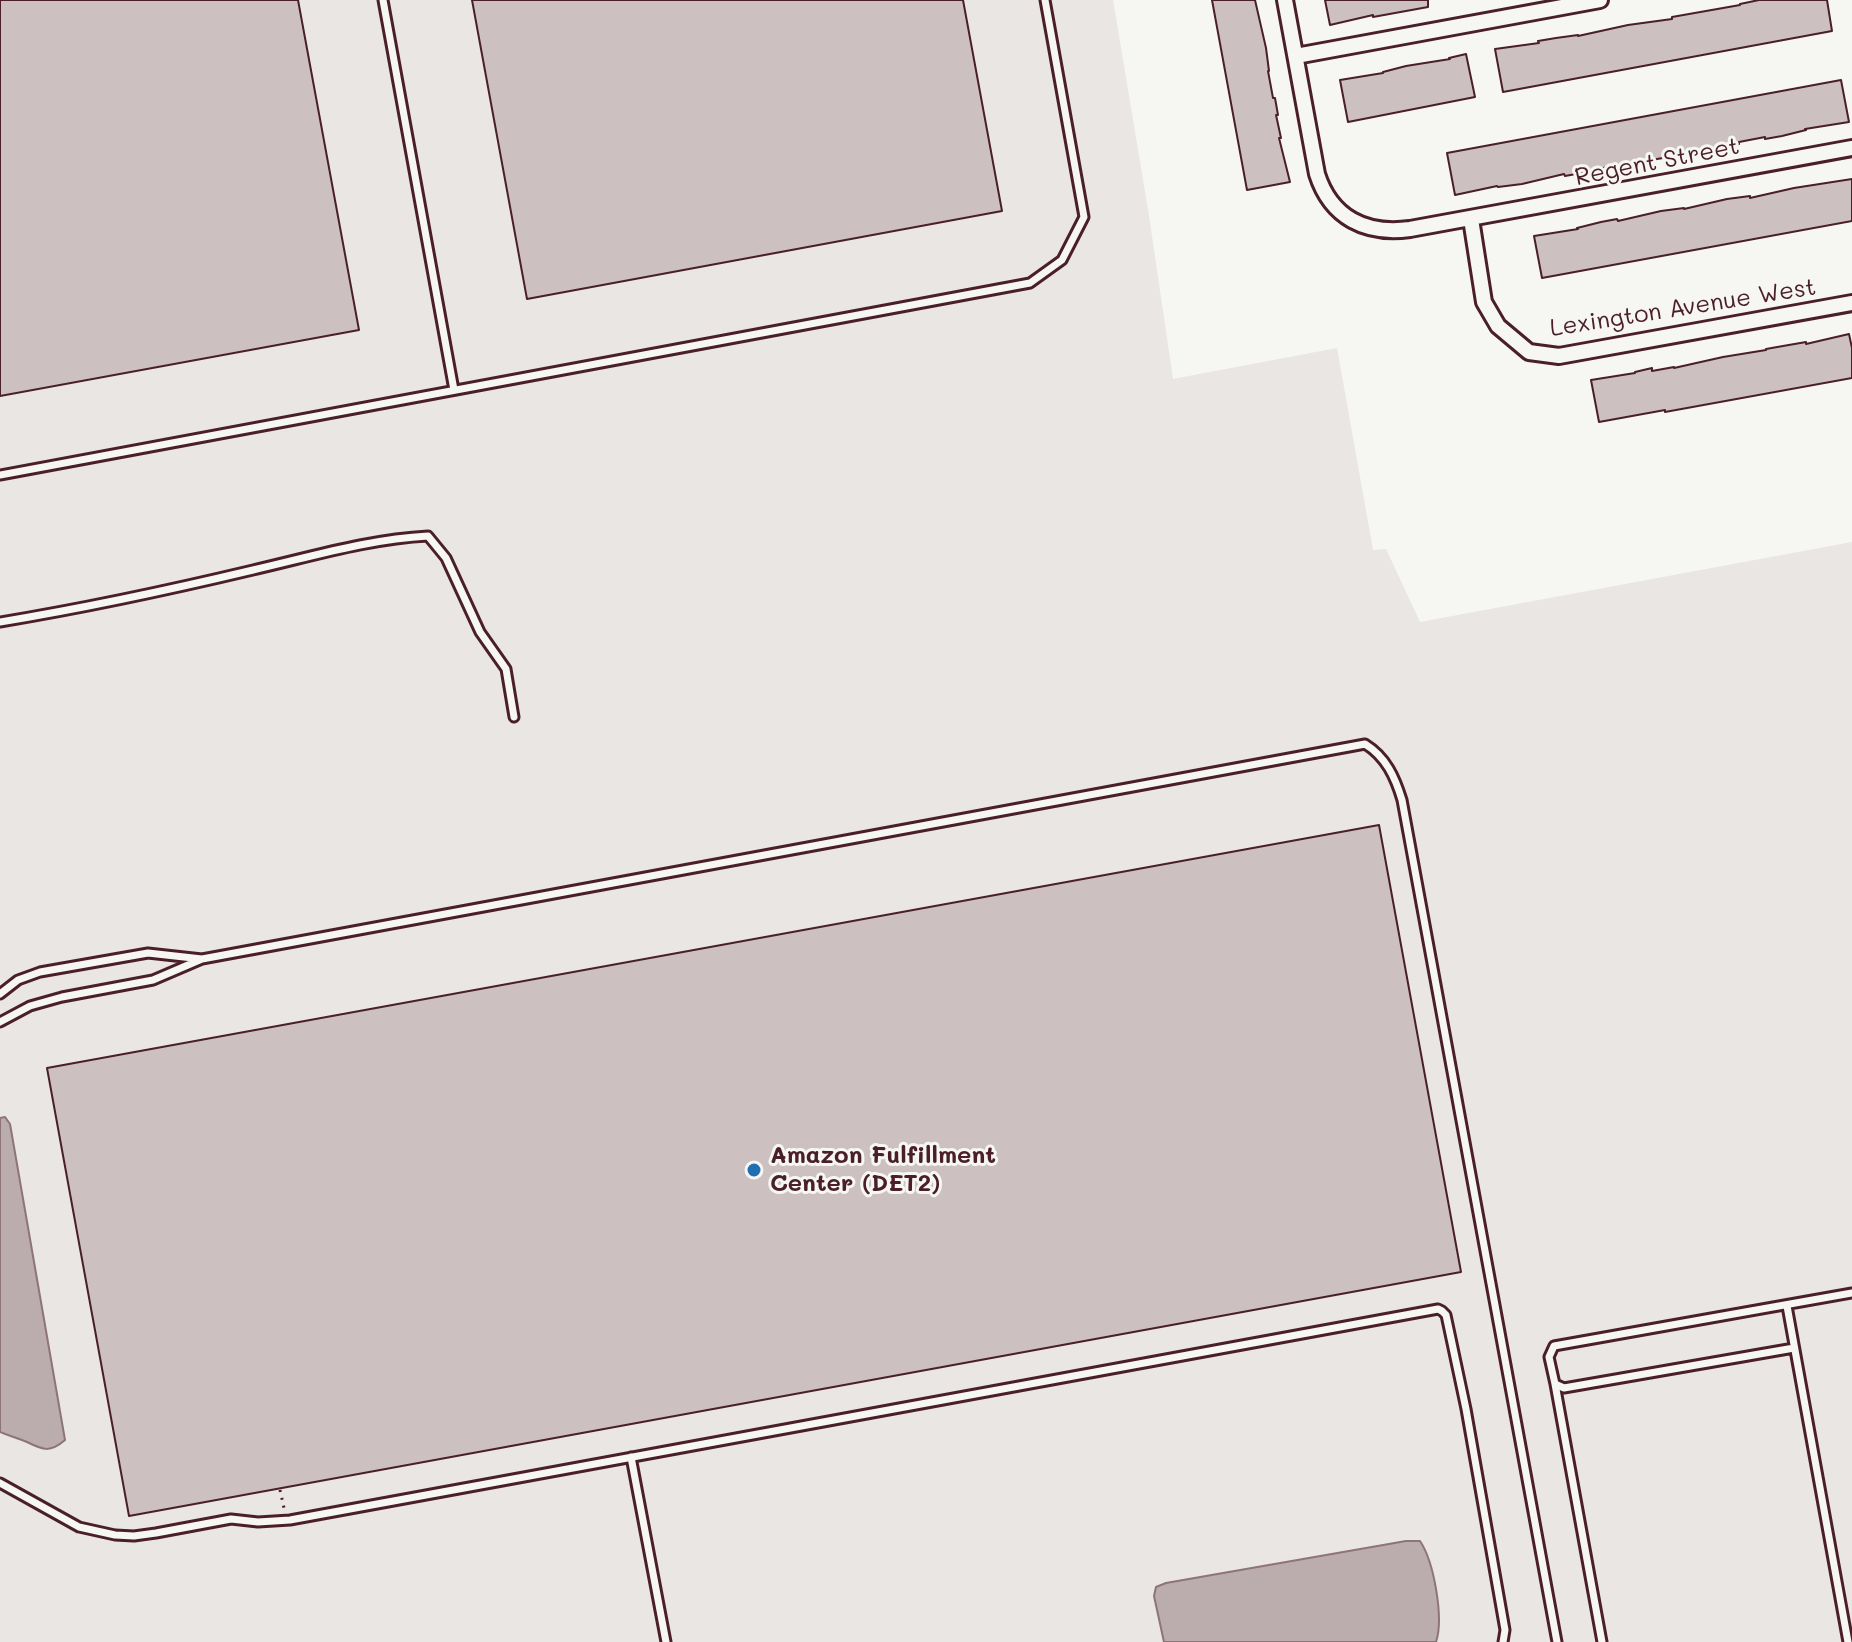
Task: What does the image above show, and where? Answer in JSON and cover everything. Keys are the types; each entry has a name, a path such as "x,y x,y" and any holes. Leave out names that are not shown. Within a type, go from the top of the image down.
{"street":[{"name":"Regent Street","path":"1285,0 1321,186 1335,208 1346,218 1377,230 1394,231 1471,219 1852,148"},
{"path":"1296,56 1600,0"},
{"name":"Lexington Avenue West","path":"1471,219 1484,302 1498,326 1529,352 1559,356 1852,303"}],"lane":[{"path":"383,0 454,390"},
{"path":"0,475 1030,283 1062,260 1084,217 1045,0"},
{"path":"0,622 198,583 332,552 428,536 446,558 480,632 506,669 514,717"},
{"path":"0,1022 30,1006 153,980 202,959 1365,744 1379,753 1388,766 1402,800 1557,1642"},
{"path":"0,994 18,980 40,972 148,953 202,959"},
{"path":"1602,1642 1549,1357 1554,1346 1852,1293"},
{"path":"1787,1306 1848,1642"},
{"path":"0,1483 79,1527 115,1535 156,1533 231,1519 258,1522 290,1520 1438,1309 1446,1315 1456,1359 1493,1555 1505,1630 1503,1642"},
{"path":"1555,1384 1564,1388 1794,1348"},
{"path":"631,1457 666,1642"}],"path":[{"path":"280,1490 284,1508"}],"shaded area":[{"path":"0,0 1113,0 1173,379 1337,348 1373,550 1386,549 1420,622 1852,542 1852,1642 0,1642"},
{"path":"5,1117 10,1124 65,1440 46,1449 0,1432 0,1118"},
{"path":"1406,1541 1420,1541 1430,1562 1438,1605 1436,1642 1164,1642 1154,1596 1156,1587"}],"building":[{"path":"0,0 298,0 359,330 0,396"},
{"path":"472,0 963,0 1002,211 527,299"},
{"path":"1212,0 1255,0 1278,115 1279,138 1290,182 1247,190"},
{"path":"1325,0 1428,0 1428,7 1330,25"},
{"path":"1759,0 1827,0 1832,31 1503,92 1495,49 1672,19"},
{"path":"1466,54 1475,97 1348,122 1340,80"},
{"path":"1841,80 1849,122 1455,195 1447,153"},
{"path":"1852,179 1852,221 1542,278 1534,236"},
{"path":"1849,334 1852,378 1599,422 1591,380 1652,368 1652,371 1674,368"},
{"name":"Amazon Fulfillment Center (DET2)","path":"1379,825 1461,1272 129,1516 47,1068"}],"place":[{"name":"Amazon Fulfillment Center (DET2)","path":"754,1170"}]}
